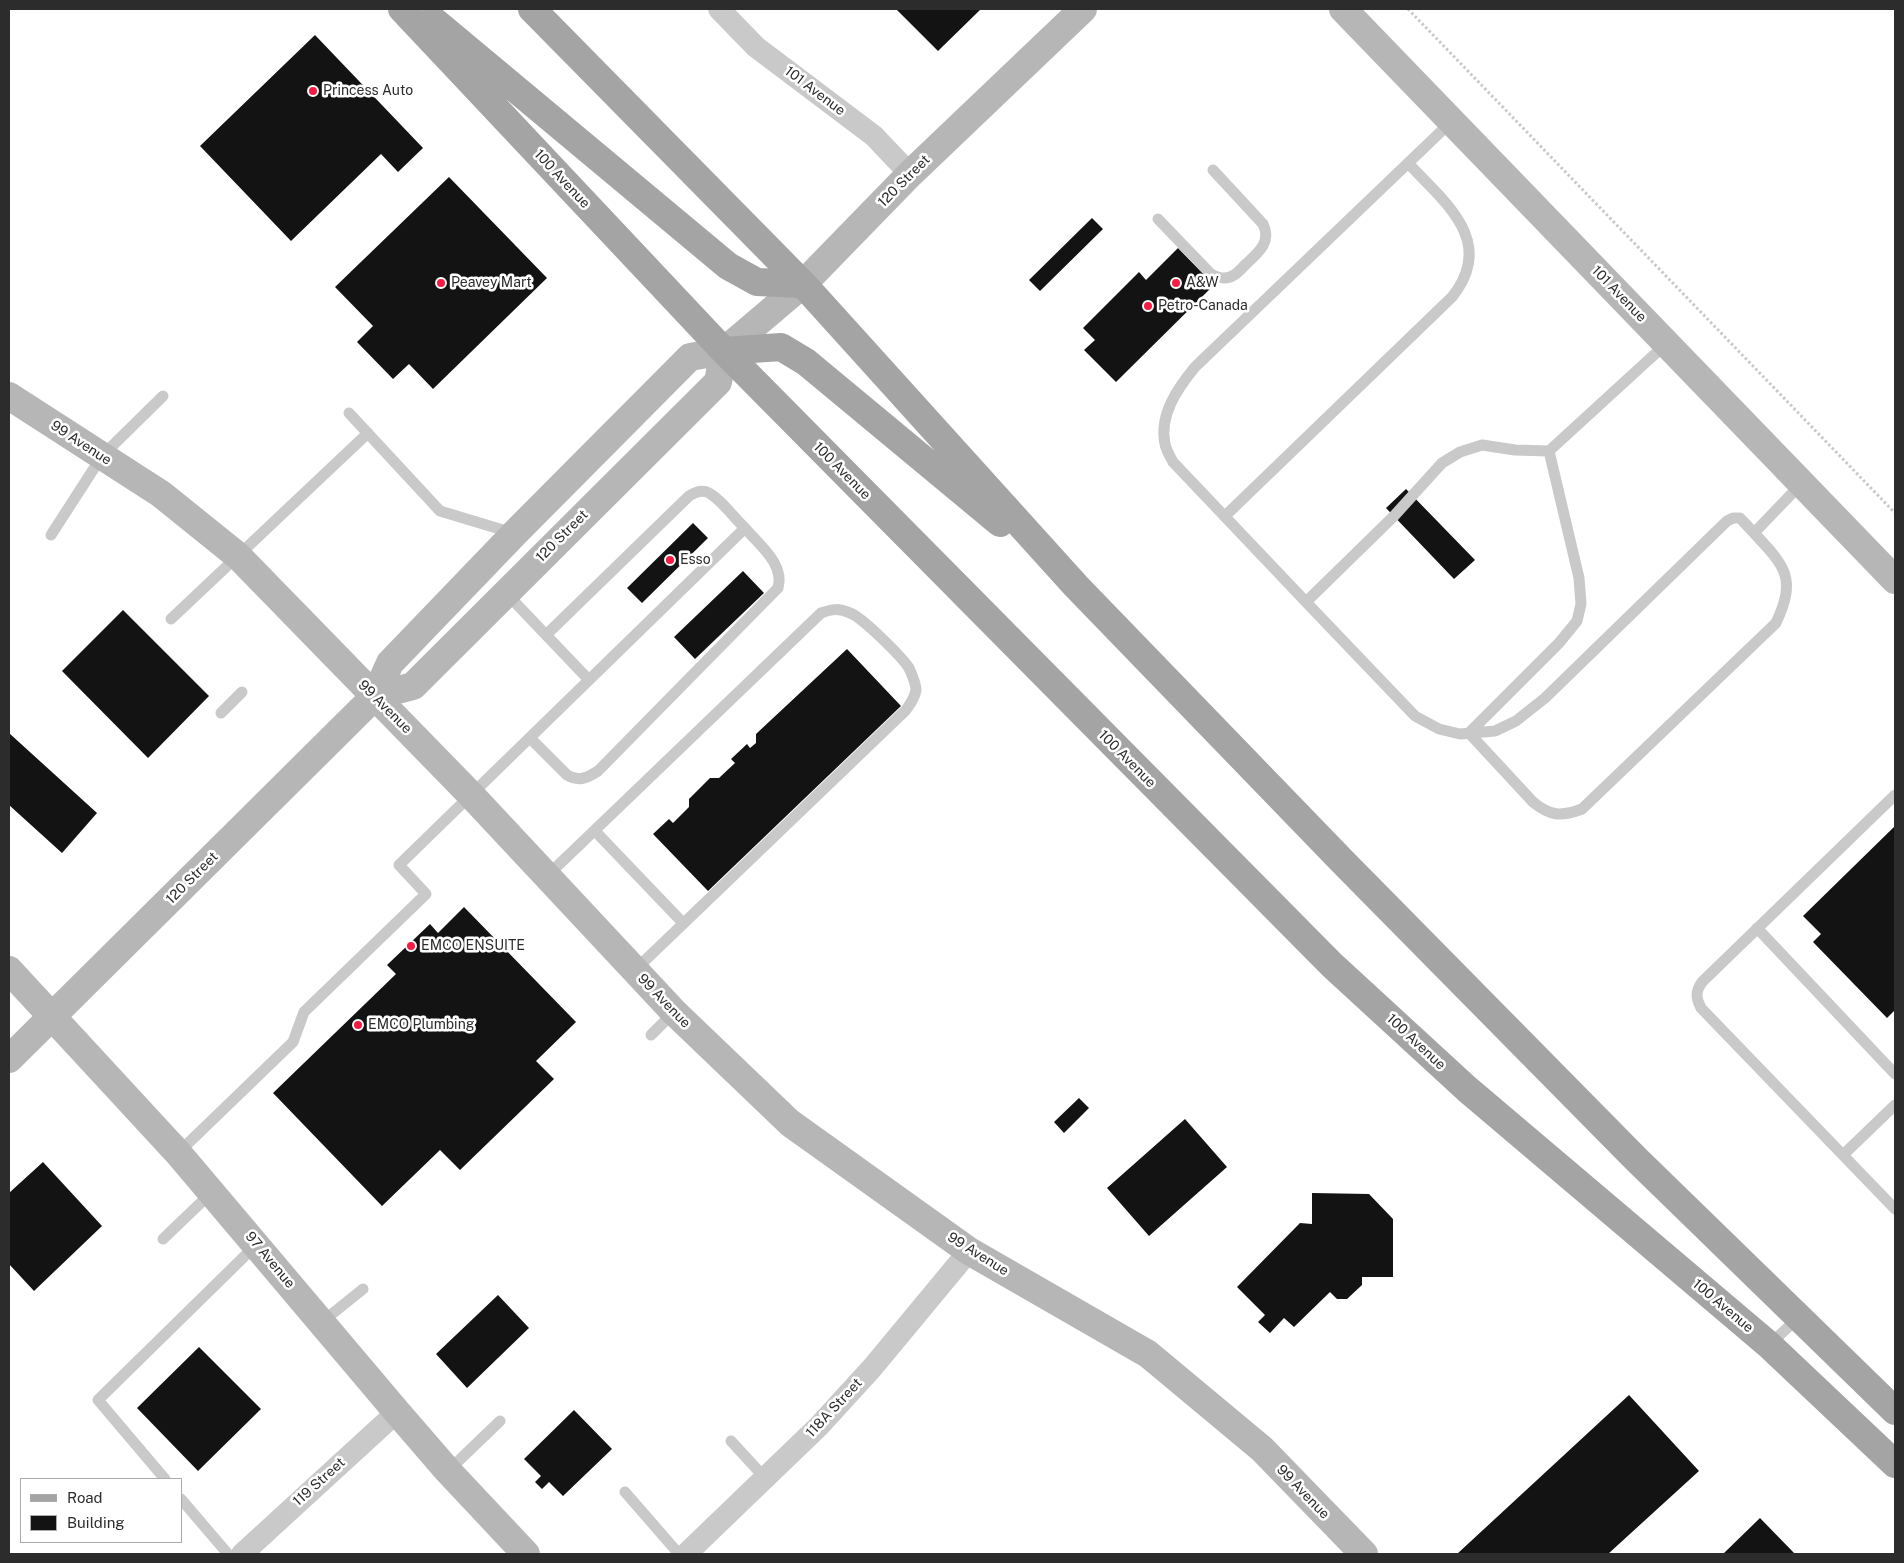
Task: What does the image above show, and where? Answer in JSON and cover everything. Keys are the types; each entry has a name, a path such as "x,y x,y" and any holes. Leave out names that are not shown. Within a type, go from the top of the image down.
{"main road":[{"name":"100 Avenue","path":"402,9 724,352 1332,965 1467,1089 1769,1345 1895,1464"},
{"path":"419,9 728,266 757,282 803,284"},
{"path":"532,9 803,284 1076,586 1488,1010 1636,1159 1895,1411"},
{"path":"724,352 781,346 806,362 1076,586"}],"street":[{"name":"101 Avenue","path":"719,9 756,47 874,136 910,174"},
{"name":"120 Street","path":"9,1059 375,696 390,662 514,533 690,357 724,352 803,284 910,174 1083,9"},
{"name":"101 Avenue","path":"1343,9 1895,580"},
{"name":"120 Street","path":"375,696 413,686 505,592 718,382 724,352"},
{"name":"99 Avenue","path":"9,396 161,494 238,556 472,796 674,1012 790,1123 969,1251 1148,1354 1262,1449 1364,1554"},
{"name":"97 Avenue","path":"9,970 178,1153 448,1471 526,1554"},
{"name":"118A Street","path":"686,1554 819,1426 872,1368 969,1251"},
{"name":"119 Street","path":"242,1554 397,1412"}],"lane":[{"path":"1452,121 1194,367 1178,388 1169,407 1163,428 1165,446 1173,462 1415,716 1439,728 1460,734 1469,733 1495,731 1516,721 1545,698 1727,521 1733,518 1740,518 1774,554 1784,570 1787,588 1785,603 1776,623 1582,809 1569,814 1556,815 1543,810 1532,802 1469,733"},
{"path":"1225,516 1452,297 1462,284 1470,252 1467,236 1459,219 1408,163"},
{"path":"1158,220 1211,274 1219,278 1234,276 1261,250 1266,238 1266,229 1213,170"},
{"path":"1306,602 1394,516 1442,463 1460,452 1482,445 1514,450 1549,451 1666,343"},
{"path":"51,535 102,456 163,396"},
{"path":"349,412 440,511 514,533"},
{"path":"171,619 368,433"},
{"path":"1469,733 1559,643 1577,621 1581,604 1578,578 1549,451"},
{"path":"1754,532 1802,484"},
{"path":"530,738 573,779 580,780 598,771 778,588 780,581 779,572 775,563 745,528 715,498 707,492 697,491 689,496 546,635"},
{"path":"178,1153 293,1042 304,1012 426,894 400,865 745,528"},
{"path":"505,592 589,680"},
{"path":"547,876 821,613 831,609 841,609 852,613 863,621 908,667 916,690 913,700 906,710 635,970"},
{"path":"221,714 242,692"},
{"path":"1895,795 1702,982 1697,989 1696,998 1701,1008 1895,1209"},
{"path":"595,830 684,923"},
{"path":"1757,928 1895,1074"},
{"path":"651,1035 674,1012"},
{"path":"1843,1155 1895,1105"},
{"path":"163,1239 212,1192"},
{"path":"164,1478 98,1400 257,1244"},
{"path":"322,1322 363,1289"},
{"path":"1769,1345 1799,1317"},
{"path":"448,1471 500,1421"},
{"path":"731,1441 765,1478"},
{"path":"625,1492 679,1554"},
{"path":"182,1500 228,1554"}],"path":[{"path":"1408,9 1895,513"}],"building":[{"path":"896,9 981,9 938,51"},
{"name":"Princess Auto","path":"315,35 423,148 398,172 381,154 291,241 200,146"},
{"name":"Peavey Mart","path":"449,177 547,278 433,389 409,364 393,379 357,342 373,326 335,287"},
{"path":"1092,218 1103,229 1040,291 1029,280"},
{"name":"Petro-Canada","path":"1178,248 1214,285 1116,382 1084,350 1095,340 1083,328 1139,272 1146,280"},
{"path":"1406,489 1475,560 1454,579 1386,508"},
{"path":"693,523 708,538 642,603 627,588"},
{"path":"743,571 764,593 695,659 674,637"},
{"path":"123,610 209,696 148,758 62,671"},
{"path":"847,649 901,706 708,891 653,834 669,819 673,823 689,807 689,799 710,778 719,778 735,763 731,759 747,744 750,748 756,743 756,734"},
{"path":"9,733 97,813 62,853 9,805"},
{"path":"1895,826 1895,1010 1887,1018 1813,942 1821,934 1803,916"},
{"path":"464,907 576,1022 536,1061 554,1079 460,1170 440,1150 382,1206 273,1093 396,974 387,965 430,924 438,933"},
{"path":"1079,1098 1089,1108 1064,1133 1054,1122"},
{"path":"1185,1119 1227,1167 1149,1236 1107,1188"},
{"path":"43,1162 102,1226 34,1291 9,1264 9,1193"},
{"path":"1312,1193 1369,1194 1393,1219 1393,1277 1362,1277 1362,1285 1347,1299 1337,1299 1330,1292 1294,1327 1284,1318 1270,1333 1258,1322 1265,1315 1237,1287 1300,1223 1312,1224"},
{"path":"498,1295 529,1328 467,1388 436,1354"},
{"path":"199,1347 261,1409 198,1471 137,1408"},
{"path":"1629,1395 1699,1471 1608,1554 1457,1554"},
{"path":"574,1410 612,1449 563,1496 549,1482 542,1489 535,1482 541,1476 524,1459"},
{"path":"1760,1518 1795,1554 1723,1554"}],"place":[{"name":"Princess Auto","path":"313,91"},
{"name":"Peavey Mart","path":"441,283"},
{"name":"A&W","path":"1176,283"},
{"name":"Petro-Canada","path":"1148,306"},
{"name":"Esso","path":"670,560"},
{"name":"EMCO ENSUITE","path":"411,946"},
{"name":"EMCO Plumbing","path":"358,1025"}]}
